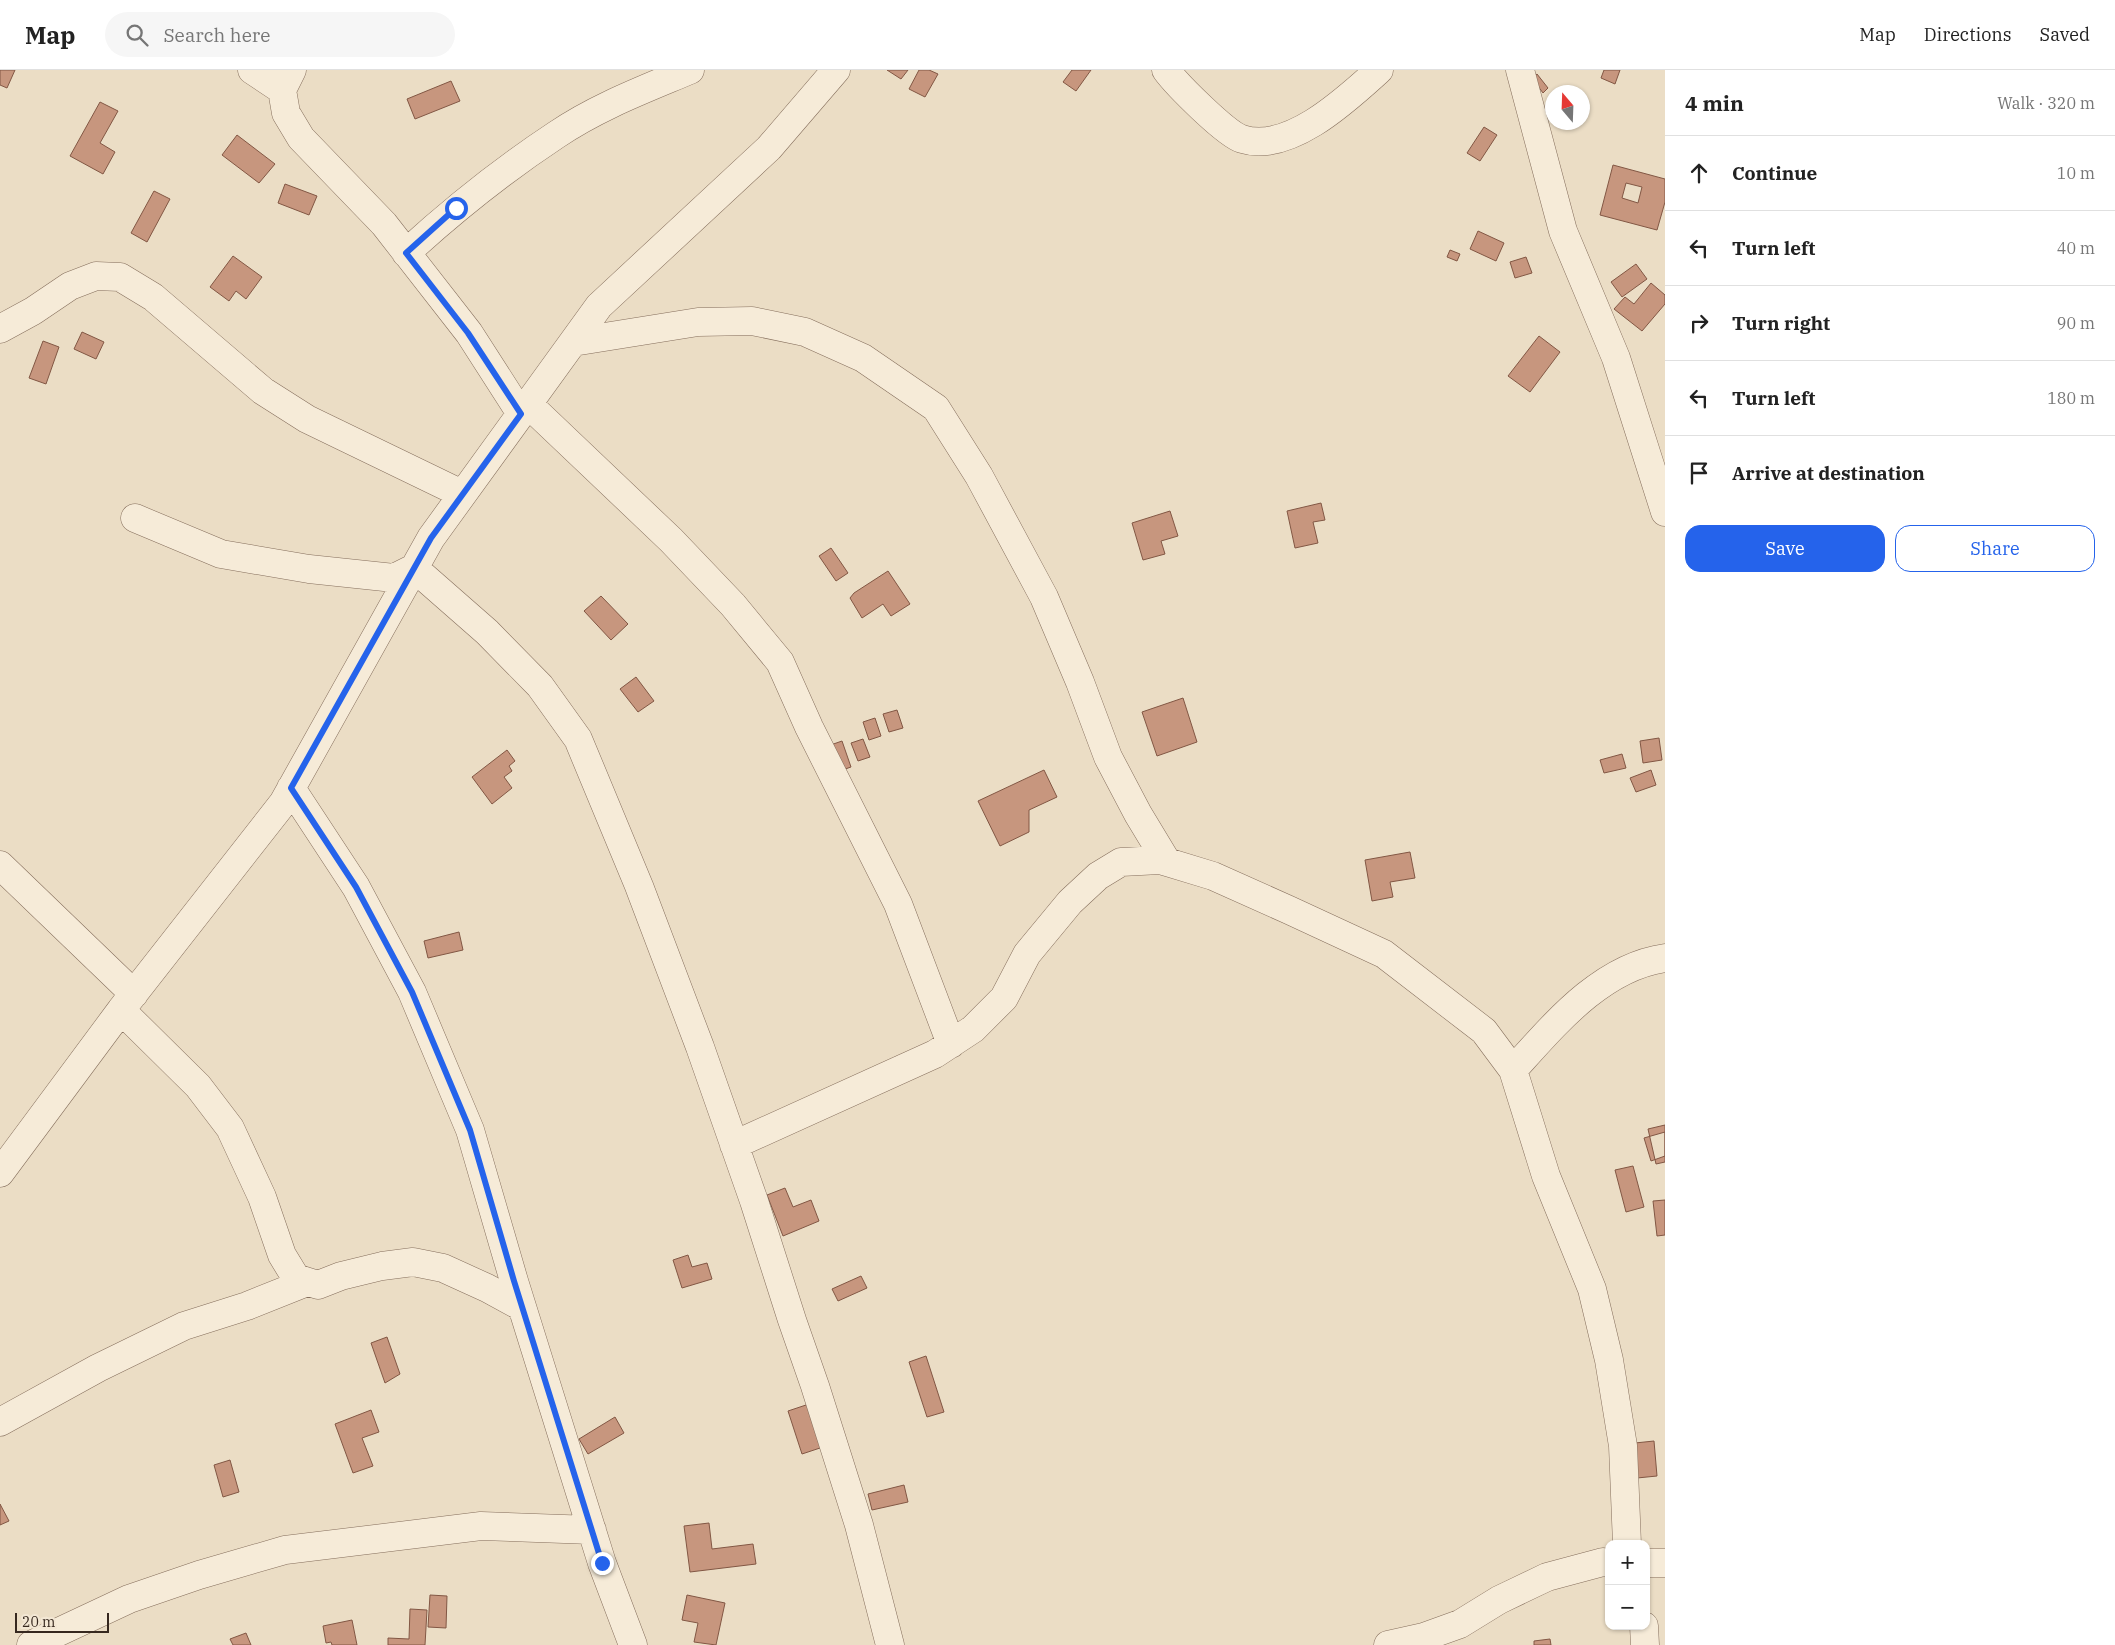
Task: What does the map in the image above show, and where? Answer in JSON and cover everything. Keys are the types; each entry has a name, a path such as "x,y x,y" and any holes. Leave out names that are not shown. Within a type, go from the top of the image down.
{"street":[{"path":"252,70 287,80 286,113 301,138 384,224 525,409 671,540 733,605 780,662 809,727 898,904 951,1044"},
{"path":"406,253 456,208 557,134 614,103 690,70"},
{"path":"1166,70 1206,112 1240,139 1262,142 1298,132 1341,104 1379,70"},
{"path":"1520,70 1563,231 1616,358 1665,512"},
{"path":"0,1173 128,1002 283,802 431,538 599,306 769,148 832,72"},
{"path":"0,329 70,286 96,276 120,277 153,296 263,391 307,419 462,494"},
{"path":"573,342 698,322 752,321 805,332 863,358 936,408 979,476 1044,597 1080,682 1108,757 1138,814 1168,862"},
{"path":"135,518 221,554 309,569 394,578 414,568"},
{"path":"414,568 487,632 540,686 578,739 639,886 700,1047 734,1145 816,1386 859,1525 890,1645"},
{"path":"291,788 356,887 412,992 470,1130 522,1307 602,1563 633,1645"},
{"path":"734,1145 935,1054 973,1029 1004,998 1027,954 1070,902 1098,876 1122,862 1160,860 1213,876 1384,954 1484,1031 1513,1070 1546,1176 1592,1289 1609,1360 1623,1446 1627,1540"},
{"path":"0,865 128,1002 198,1086 230,1128 262,1197 282,1255 296,1278 318,1285 341,1276 382,1266 413,1262 443,1268 487,1288 522,1307"},
{"path":"1513,1070 1565,1013 1607,981 1648,960 1665,958"},
{"path":"0,1422 98,1368 184,1326 247,1306 307,1282"},
{"path":"31,1645 129,1600 199,1575 285,1550 480,1526 592,1530"},
{"path":"1388,1645 1425,1641 1460,1624 1499,1600 1547,1577 1605,1562"},
{"path":"1650,1563 1665,1563"},
{"path":"1644,1630 1645,1645"}],"building":[{"path":"0,70 15,70 7,88 0,85"},
{"path":"887,70 908,70 901,79"},
{"path":"919,70 929,70 938,74 925,97 909,89"},
{"path":"1072,70 1091,70 1076,91 1063,82"},
{"path":"1604,70 1620,70 1615,84 1601,78"},
{"path":"1537,74 1546,85 1543,93 1532,78"},
{"path":"451,81 460,101 415,119 407,99"},
{"path":"100,102 118,111 100,143 115,152 103,174 70,156"},
{"path":"1484,127 1497,135 1480,161 1467,153"},
{"path":"237,135 275,164 259,183 222,155"},
{"path":"1613,165 1665,179 1665,202 1657,230 1600,215","holes":["1626,183 1642,187 1638,203 1622,198"]},
{"path":"285,184 317,196 309,215 278,203"},
{"path":"154,191 170,199 147,242 131,233"},
{"path":"1478,231 1504,243 1496,261 1470,249"},
{"path":"1450,250 1460,254 1457,261 1447,257"},
{"path":"233,256 262,277 246,299 236,291 229,301 210,287"},
{"path":"1526,257 1532,273 1515,278 1510,262"},
{"path":"1636,264 1647,279 1622,297 1611,282"},
{"path":"1651,283 1665,295 1665,304 1642,331 1614,309 1625,297 1634,304"},
{"path":"82,332 104,342 96,359 74,349"},
{"path":"1539,336 1560,352 1530,392 1508,376"},
{"path":"43,341 59,347 46,384 29,378"},
{"path":"1321,503 1325,520 1313,522 1318,543 1295,548 1287,511"},
{"path":"1170,511 1178,536 1161,541 1165,554 1143,560 1132,523"},
{"path":"831,548 848,573 836,581 819,556"},
{"path":"888,571 910,604 891,616 883,604 862,618 850,598 854,593"},
{"path":"601,596 628,624 611,640 584,611"},
{"path":"636,677 654,701 638,712 620,689"},
{"path":"1183,698 1197,742 1157,756 1142,712"},
{"path":"897,710 903,728 889,732 883,714"},
{"path":"875,718 881,736 869,740 863,722"},
{"path":"1659,738 1662,760 1643,763 1640,741"},
{"path":"863,739 870,757 858,761 851,743"},
{"path":"842,741 851,767 834,773 825,747"},
{"path":"507,750 515,761 509,766 512,771 504,777 512,788 492,804 472,777"},
{"path":"1622,754 1626,768 1604,773 1600,760"},
{"path":"1044,770 1057,797 1029,810 1029,832 1000,846 978,801"},
{"path":"1651,770 1656,785 1636,792 1630,778"},
{"path":"1410,852 1415,878 1390,882 1393,897 1372,901 1365,860"},
{"path":"459,932 463,950 428,958 424,941"},
{"path":"1665,1125 1665,1162 1656,1164 1648,1129"},
{"path":"1665,1132 1665,1156 1651,1161 1644,1138"},
{"path":"1633,1166 1644,1207 1626,1212 1615,1170"},
{"path":"785,1188 793,1207 811,1200 819,1221 783,1236 767,1195"},
{"path":"1665,1200 1665,1235 1657,1236 1653,1201"},
{"path":"688,1255 692,1267 707,1263 712,1279 682,1288 673,1260"},
{"path":"861,1276 867,1288 838,1301 832,1289"},
{"path":"387,1337 400,1374 385,1383 371,1343"},
{"path":"926,1356 944,1412 927,1417 909,1362"},
{"path":"812,1403 826,1446 802,1454 788,1411"},
{"path":"371,1410 379,1432 362,1438 373,1466 353,1473 335,1424"},
{"path":"615,1417 624,1433 588,1454 579,1439"},
{"path":"1654,1441 1657,1476 1637,1478 1635,1443"},
{"path":"230,1460 239,1492 223,1497 214,1465"},
{"path":"904,1485 908,1502 872,1510 868,1494"},
{"path":"0,1504 9,1521 0,1525"},
{"path":"709,1523 712,1549 753,1544 756,1564 690,1572 684,1526"},
{"path":"430,1595 447,1596 446,1628 428,1627"},
{"path":"687,1595 725,1603 716,1645 694,1642 698,1623 682,1620"},
{"path":"410,1609 427,1610 425,1645 388,1645 388,1638 409,1639"},
{"path":"352,1620 357,1645 332,1645 331,1642 326,1643 323,1626"},
{"path":"246,1633 251,1645 233,1645 230,1639"},
{"path":"1550,1639 1551,1645 1534,1645 1534,1641"}],"route":[{"path":"456,208 406,253 468,333 521,414 431,538 291,788 356,887 412,992 470,1130 514,1281 602,1563"}]}
